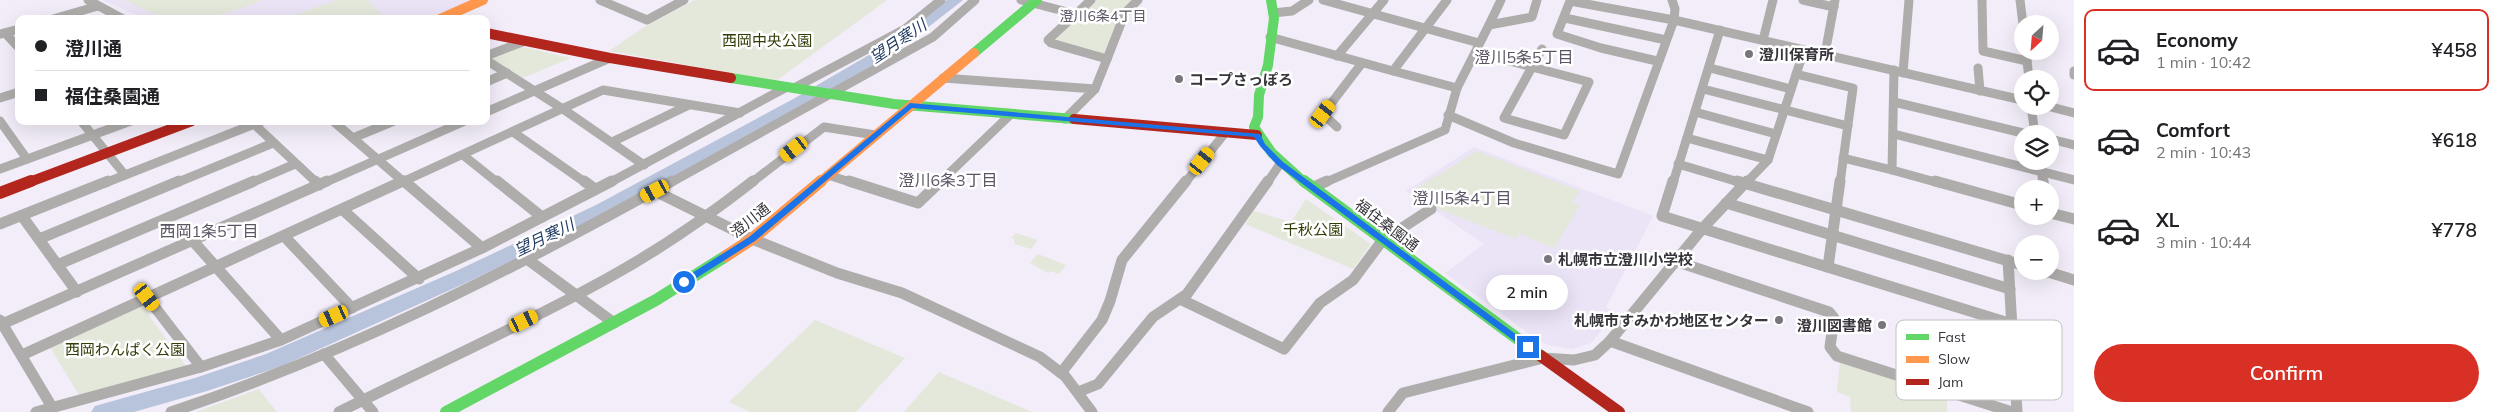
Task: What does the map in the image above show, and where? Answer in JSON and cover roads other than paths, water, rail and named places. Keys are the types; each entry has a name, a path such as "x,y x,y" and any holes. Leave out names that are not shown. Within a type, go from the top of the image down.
{"street":[{"path":"88,0 115,15"},
{"path":"449,15 483,0"},
{"path":"600,0 647,20 680,1"},
{"path":"36,412 201,367 281,340 419,279 644,165 740,113 795,88 905,29 941,0"},
{"path":"171,412 234,391 324,354 455,295 526,259 655,191 826,93 932,37 975,0"},
{"path":"1091,0 1048,40 1051,43 1107,59"},
{"path":"1066,119 1095,89 1125,13 1138,0"},
{"path":"490,34 610,58 910,105 1257,135 1254,127 1258,117 1259,95 1268,65 1273,13 1271,0"},
{"path":"1273,13 1292,11 1309,0"},
{"path":"1323,0 1426,28 1532,67 1590,82"},
{"path":"1337,56 1384,0"},
{"path":"1393,71 1447,0"},
{"path":"1314,187 1445,130 1457,88 1501,0"},
{"path":"1489,25 1532,17 1537,0"},
{"path":"1448,115 1514,143 1618,174 1657,61 1674,20 1675,9 1672,0"},
{"path":"1763,40 1773,0"},
{"path":"1803,0 1835,3 1825,54"},
{"path":"1892,170 1894,102 1909,0"},
{"path":"1982,0 1983,51 2027,61 2028,70"},
{"path":"2020,0 2022,15"},
{"path":"1030,1 1075,14"},
{"name":"澄川通","path":"446,412 614,323 752,239 943,78 1030,1"},
{"path":"1657,61 1601,48 1557,34 1565,18 1570,1 1720,30 2014,98"},
{"path":"68,15 98,6"},
{"path":"1565,18 1666,40"},
{"path":"2,34 15,30"},
{"path":"1720,30 1710,68 1662,216 1999,320"},
{"path":"2,34 15,45"},
{"path":"1270,37 1457,88"},
{"path":"490,54 525,41"},
{"path":"1542,49 1504,118 1564,135 1594,73"},
{"path":"1388,412 1403,393 1543,358 1574,360 1595,354 1610,341 1702,229 1768,160 1804,50"},
{"path":"490,110 610,58"},
{"path":"490,62 563,108 644,165"},
{"path":"1338,127 1323,114 1362,63"},
{"path":"1710,68 1791,89"},
{"path":"1978,68 1980,91"},
{"path":"490,80 507,73"},
{"path":"1796,74 1853,88 1838,210 1828,267"},
{"path":"943,78 1095,89"},
{"path":"1703,89 1848,126"},
{"path":"22,355 405,182 603,90 740,113"},
{"path":"0,98 15,93"},
{"path":"1894,102 2014,131"},
{"path":"612,142 689,105"},
{"path":"2059,109 2074,113"},
{"path":"1695,112 1776,134"},
{"path":"828,175 918,203 1010,115"},
{"path":"0,121 27,159"},
{"path":"84,125 125,175"},
{"path":"0,169 121,125"},
{"path":"0,193 181,125"},
{"path":"0,224 253,125"},
{"path":"260,125 273,143 319,185"},
{"path":"338,125 482,248"},
{"path":"353,138 384,125"},
{"path":"52,407 1,323 77,292 456,125"},
{"path":"339,412 577,294 645,256 707,217 824,127 875,135"},
{"path":"513,132 595,189"},
{"path":"1061,372 1103,315 1110,302 1114,276 1122,260 1225,133"},
{"path":"1894,134 2014,160"},
{"name":"福住桑園通","path":"1257,135 1262,145 1280,164 1314,187 1382,241 1619,412"},
{"path":"1687,138 1768,160"},
{"path":"2059,141 2074,145"},
{"path":"39,239 273,143"},
{"path":"463,155 542,217"},
{"path":"1843,158 2014,203"},
{"path":"57,265 295,164"},
{"path":"1078,392 1098,384 1153,317 1187,294 1280,164"},
{"path":"1678,164 2014,262"},
{"path":"2050,170 2074,180"},
{"path":"655,191 752,239 837,273 902,293 1040,357 1061,372 1092,412"},
{"path":"1726,203 2010,289"},
{"path":"1180,299 1284,349 1320,304 1353,280 1382,241 1430,209"},
{"path":"343,210 419,279"},
{"path":"2059,215 2074,219"},
{"path":"22,216 77,292"},
{"path":"284,236 352,308"},
{"path":"193,241 218,266 281,340"},
{"path":"526,259 577,294 614,323"},
{"path":"2008,260 2012,320"},
{"path":"1675,261 1828,312 1834,318 1830,347 1841,357 1896,375"},
{"path":"2059,276 2074,280"},
{"path":"147,297 201,367"},
{"path":"1610,341 1808,412"},
{"path":"324,354 373,412"},
{"path":"1975,400 2012,412"}],"waterway":[{"name":"望月寒川","path":"103,412 199,385 274,360 463,276 603,209 801,102 898,44 956,0"}],"place":[{"name":"澄川保育所","path":"1749,54"},
{"name":"コープさっぽろ","path":"1179,79"},
{"name":"札幌市立澄川小学校","path":"1548,259"},
{"name":"札幌市すみかわ地区センター","path":"1779,320"},
{"name":"澄川図書館","path":"1882,325"}],"district":[{"name":"澄川6条4丁目","path":"1103,16"},
{"name":"澄川5条5丁目","path":"1524,57"},
{"name":"澄川6条3丁目","path":"948,180"},
{"name":"澄川5条4丁目","path":"1462,198"},
{"name":"西岡1条5丁目","path":"209,231"}],"park label":[{"name":"西岡中央公園","path":"767,40"},
{"name":"千秋公園","path":"1313,229"},
{"name":"西岡わんぱく公園","path":"125,349"}]}
